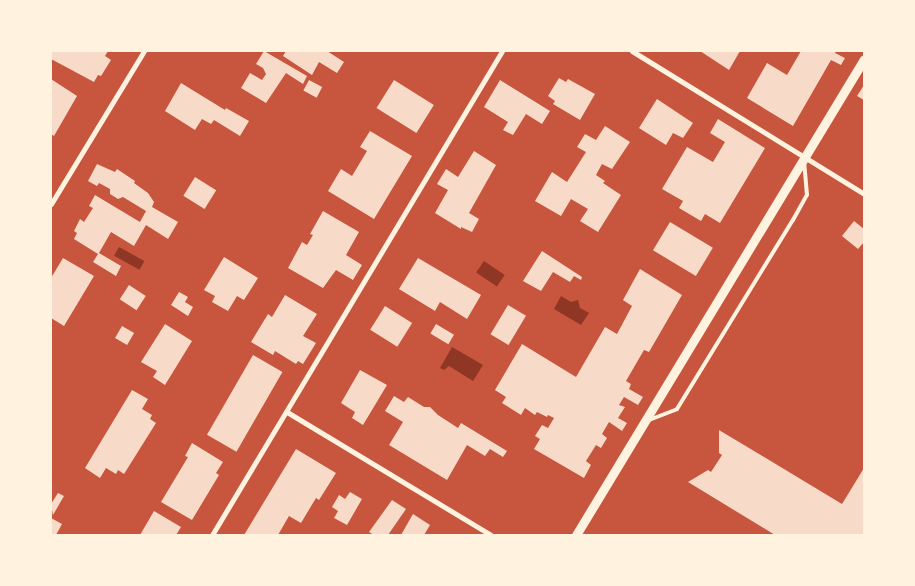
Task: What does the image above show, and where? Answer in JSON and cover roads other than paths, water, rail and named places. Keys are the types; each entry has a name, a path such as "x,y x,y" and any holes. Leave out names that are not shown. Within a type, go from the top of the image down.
{"street":[{"path":"51,204 144,51"},
{"path":"212,535 502,51"},
{"path":"632,51 864,194"},
{"path":"576,535 864,59"},
{"path":"287,412 491,535"}],"lane":[{"path":"644,422 677,409 793,220 807,195 804,156"}]}
